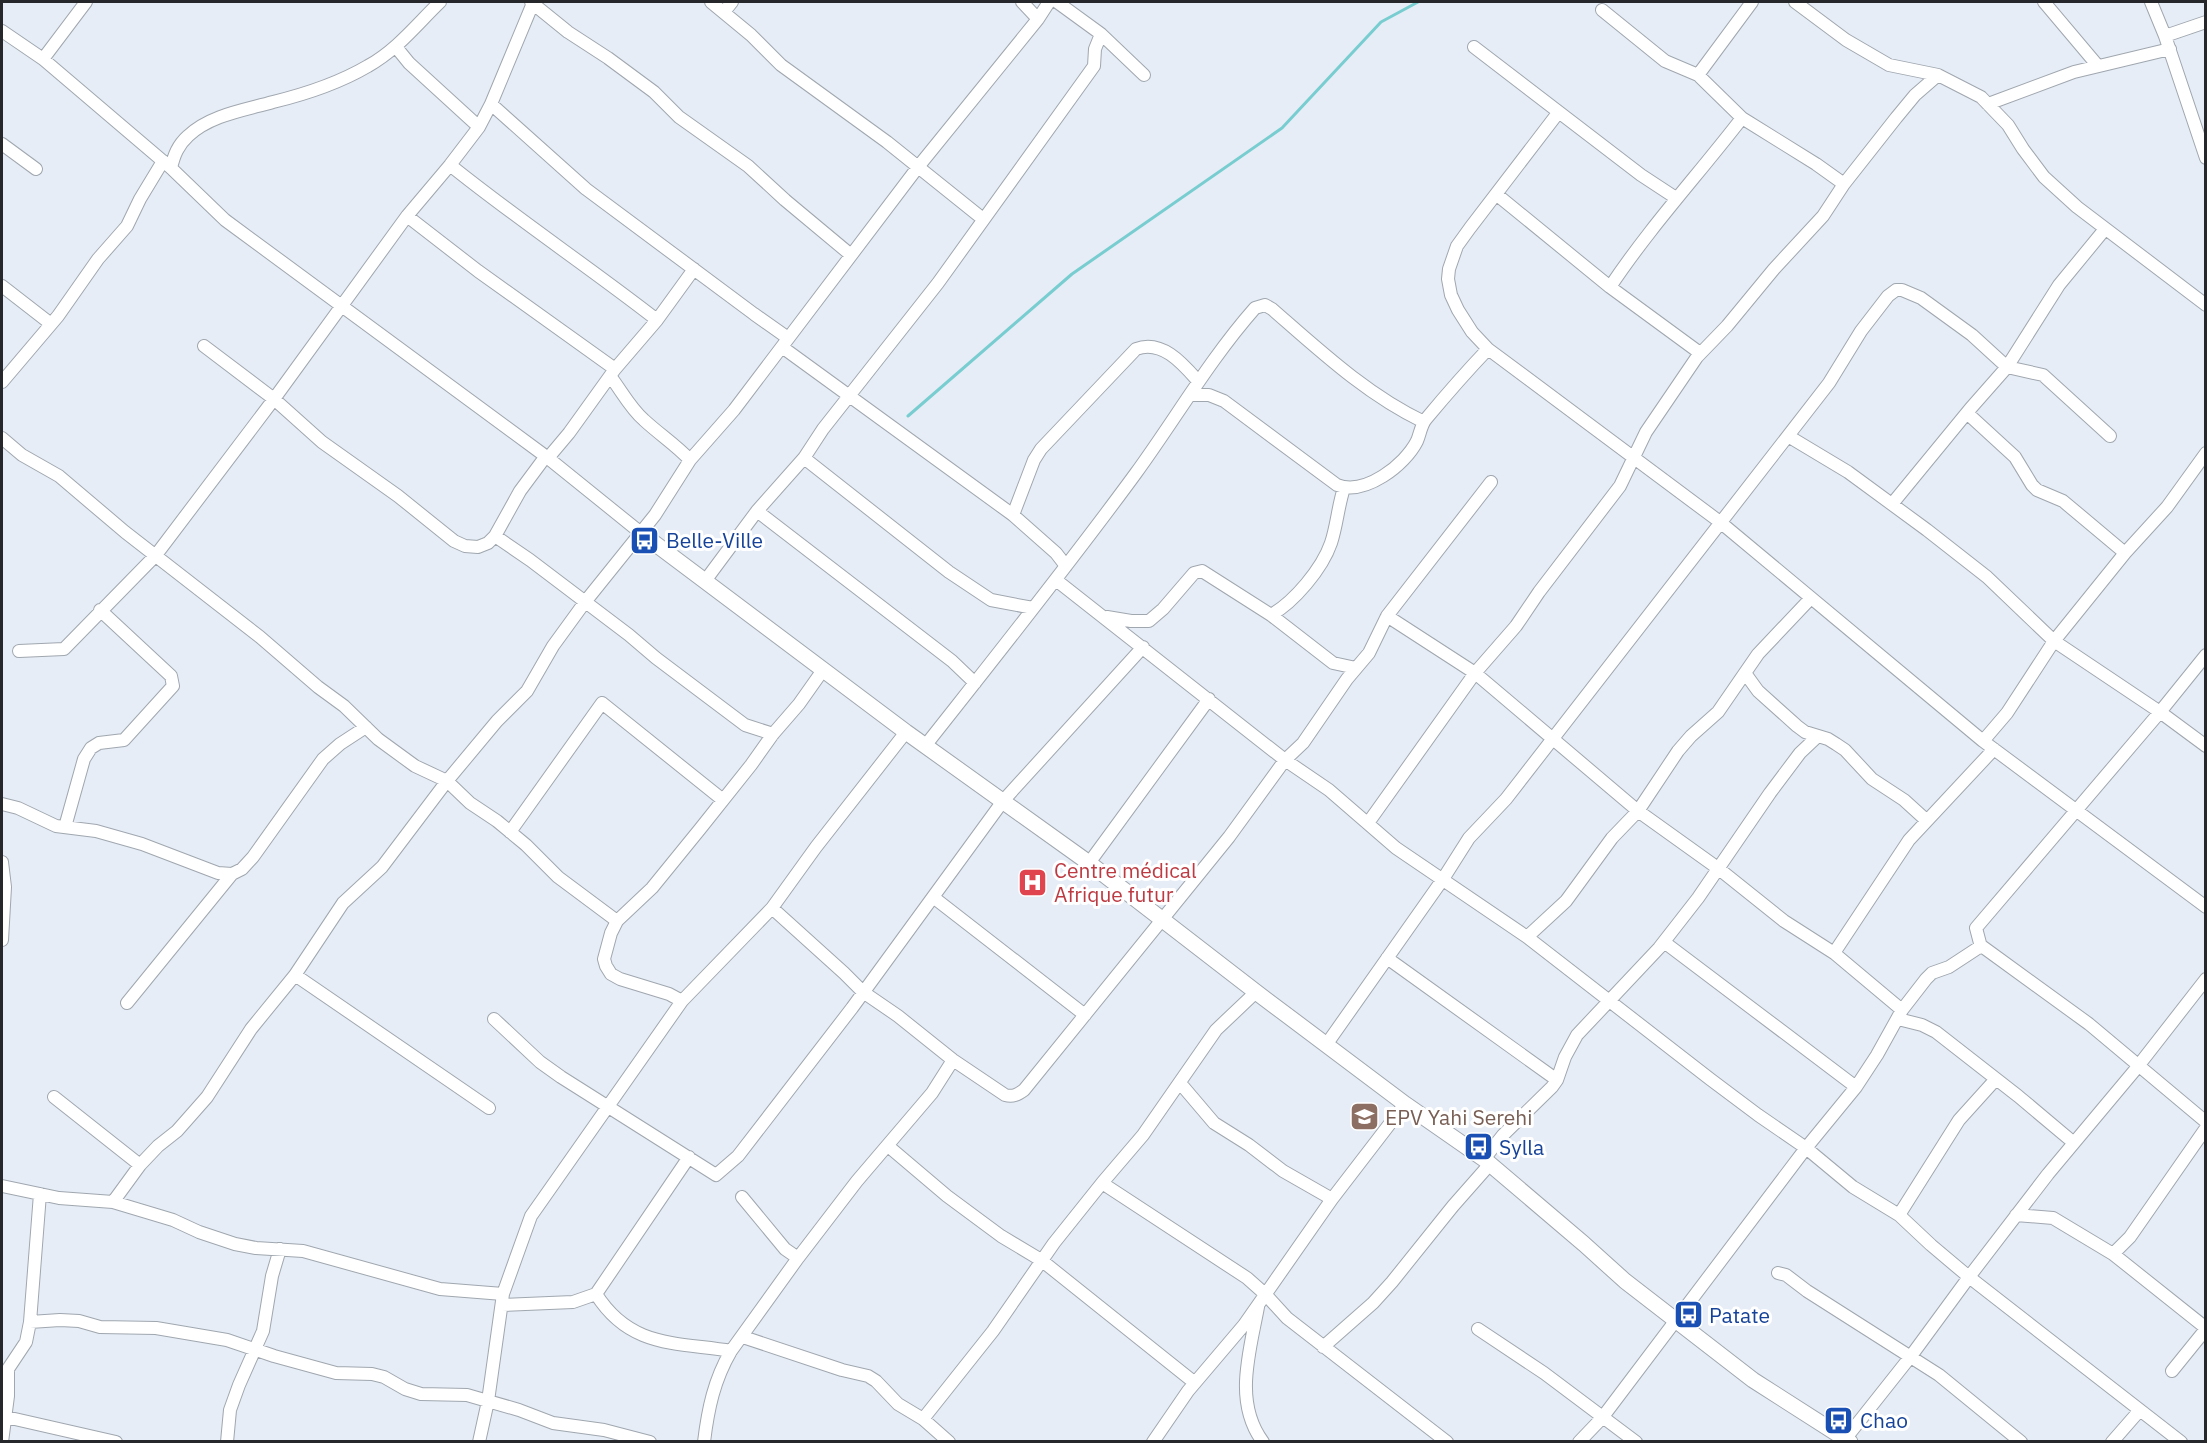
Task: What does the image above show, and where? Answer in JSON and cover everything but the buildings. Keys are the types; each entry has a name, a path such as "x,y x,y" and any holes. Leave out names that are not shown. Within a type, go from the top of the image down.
{"street":[{"path":"43,59 86,2"},
{"path":"2,382 51,324 98,259 127,226 140,199 175,155 182,142 200,128 232,113 304,93 348,77 382,58 396,47 440,2"},
{"path":"19,651 64,650 100,610 156,555 274,399 407,216 479,127 491,104 532,2 568,32 608,57 654,92 679,117 748,166 851,255"},
{"path":"711,2 728,7 751,35 781,65 839,105 983,219"},
{"path":"1022,2 1038,18"},
{"path":"113,1202 140,1165 158,1146 177,1131 207,1097 251,1029 295,975 343,903 382,867 447,781 497,721 527,691 553,646 655,515 690,460 734,410 918,167 1049,2"},
{"path":"1057,2 1101,34 1144,75"},
{"path":"1698,75 1752,2"},
{"path":"1795,2 1846,40 1881,60 1889,64 1938,75 1982,97 2008,125 2044,177 2077,207 2205,305"},
{"path":"2044,2 2098,66"},
{"path":"2151,2 2170,49 2205,158"},
{"path":"1602,10 1665,62 1698,75 1742,118 1844,184"},
{"path":"2165,36 2205,22"},
{"path":"2,31 43,59 167,165 225,220 547,457 641,533 906,732 1089,863 1326,1045 1487,1161 1625,1281 1753,1380 1848,1440 2016,1215 2138,1066 2205,979"},
{"path":"705,581 758,511 804,458 823,429 938,284 1094,66 1095,49 1101,34"},
{"path":"396,47 409,63 479,127"},
{"path":"1474,47 1641,175 1676,198"},
{"path":"1988,104 2098,66 2170,49"},
{"path":"1368,824 1474,673 1516,626 1539,592 1620,486 1646,432 1700,353 1727,326 1774,269 1823,216 1844,184 1915,95 1938,75"},
{"path":"491,104 586,189 694,268 848,397 1013,515 1056,553 1066,566"},
{"path":"1558,112 1457,246 1448,279 1458,310 1472,332 1488,349 1720,522 1983,741 2205,907"},
{"path":"1610,287 1637,246 1742,118"},
{"path":"2,144 36,169"},
{"path":"450,165 491,198 657,320"},
{"path":"1496,194 1610,287 1700,353"},
{"path":"407,216 612,372 634,410 676,445 690,460"},
{"path":"1892,504 2007,367 2065,276 2105,229"},
{"path":"204,346 274,399 322,442 398,496 454,541 465,546 478,547 488,543 495,536 520,491 570,433 612,372 657,320 694,268"},
{"path":"2,286 51,324"},
{"path":"1326,1045 1443,879 1469,838 1506,799 1829,383 1861,331 1888,296 1896,290 1908,291 1921,298 1972,335 2007,367 2043,375 2110,436"},
{"path":"925,746 1056,580 1151,452 1198,381 1255,308 1265,305 1377,396 1402,412 1424,422"},
{"path":"1013,515 1034,460 1041,449 1137,349 1151,346 1158,348 1184,365 1198,381"},
{"path":"1190,395 1209,395 1224,401 1326,478 1344,488 1362,486 1389,472 1416,442 1424,422 1488,349"},
{"path":"1967,413 2015,457 2037,490 2063,501 2125,553"},
{"path":"1788,436 1848,472 1892,504 1987,577 2054,641 2160,712 2205,746"},
{"path":"2,438 22,455 59,476 344,706 399,756 447,781 470,803 526,845 558,877 617,921"},
{"path":"1983,741 2007,713 2054,641 2125,553 2167,507 2205,453"},
{"path":"804,458 949,572 991,600 1033,608"},
{"path":"772,908 863,992 898,1016 953,1060 1005,1095 1011,1097 1018,1095 1229,837 1285,760 1303,743 1369,653 1387,616 1491,482"},
{"path":"1271,615 1291,601 1323,561 1330,545 1344,488"},
{"path":"758,511 952,661 975,683"},
{"path":"495,536 530,560 745,725 773,734"},
{"path":"1106,617 1149,621 1198,571 1205,573 1271,615 1333,663 1356,668"},
{"path":"1056,580 1143,646 1285,760 1329,790 1396,848 1527,938 1607,1002 1806,1148 1853,1187 1899,1215 1968,1277 2181,1442"},
{"path":"1527,938 1566,901 1612,838 1638,812 1678,752 1691,736 1718,712 1758,654 1811,598"},
{"path":"65,826 84,759 91,748 99,743 124,740 173,686 171,676 100,610"},
{"path":"1387,616 1474,673 1638,812 1719,869 1784,921 1834,953 1900,1014 1936,1032 2074,1143"},
{"path":"494,1019 540,1062 716,1175 738,1156 863,992 1003,801 1143,646"},
{"path":"2205,655 2160,712 1976,928 1981,947 2089,1024 2205,1122"},
{"path":"682,1001 611,974 604,959 611,933 617,921 652,888 752,765 823,670"},
{"path":"1745,674 1758,691 1797,726 1805,732 1828,739 1845,750 1872,779 1904,800 1926,820"},
{"path":"1089,863 1209,699"},
{"path":"510,832 602,703 723,800"},
{"path":"127,1003 232,874 242,869 253,857 324,759 339,744 366,727"},
{"path":"479,1442 488,1401 502,1300 531,1216 682,1001 772,908 816,847 906,732"},
{"path":"1323,1347 1373,1303 1392,1282 1487,1161 1503,1135 1557,1080 1571,1045 1607,1002 1664,942 1719,869 1770,793 1800,753 1818,736"},
{"path":"1834,953 1909,840 1994,749"},
{"path":"2,804 18,808 56,826 96,831 218,873 232,874"},
{"path":"2,862 4,887 2,940"},
{"path":"933,897 1084,1015"},
{"path":"1664,942 1856,1087"},
{"path":"1580,1442 1602,1418 1806,1148 1856,1087 1900,1014 1932,974 1981,947"},
{"path":"1388,958 1557,1080"},
{"path":"295,975 489,1108"},
{"path":"923,1419 993,1331 1041,1260 1102,1182 1143,1135 1216,1030 1256,992"},
{"path":"704,1442 711,1395 731,1351 857,1181 932,1094 953,1060"},
{"path":"1899,1215 1959,1120 1996,1078"},
{"path":"1180,1083 1214,1123 1249,1145 1283,1171 1332,1199"},
{"path":"54,1097 140,1165"},
{"path":"1153,1442 1195,1383 1244,1325 1332,1199 1405,1104"},
{"path":"2113,1254 2130,1237 2205,1128"},
{"path":"888,1146 973,1216 1041,1260 1195,1383"},
{"path":"2,1186 59,1198 113,1202 173,1220 199,1232 235,1244 303,1251 440,1289 502,1300 573,1302 596,1294 689,1157"},
{"path":"1102,1182 1231,1266 1262,1298 1447,1442"},
{"path":"2,1442 6,1417 8,1369 26,1342 30,1322 40,1194"},
{"path":"742,1197 785,1249 798,1258"},
{"path":"2016,1215 2053,1218 2113,1254 2205,1329 2172,1371"},
{"path":"227,1442 230,1410 262,1331 272,1276 280,1249"},
{"path":"1778,1273 1786,1275 1807,1291 1949,1382 2021,1442"},
{"path":"596,1294 610,1315 641,1334 667,1343 731,1351"},
{"path":"1262,1298 1245,1389 1250,1414 1263,1442"},
{"path":"30,1322 60,1320 79,1321 100,1327 156,1328 227,1340 336,1373 372,1374 384,1377 405,1389 421,1394 467,1395 553,1423 604,1430 650,1442"},
{"path":"1478,1329 1544,1373 1636,1442"},
{"path":"743,1337 842,1370 868,1376 876,1381 898,1404 923,1419 949,1442"},
{"path":"2112,1442 2140,1410"},
{"path":"6,1417 116,1442"}],"waterway":[{"path":"908,416 1072,274 1282,128 1381,22 1418,2"}],"place":[{"name":"Belle-Ville","path":"645,540"},
{"name":"Centre médical Afrique futur","path":"1033,882"},
{"name":"EPV Yahi Serehi","path":"1364,1117"},
{"name":"Sylla","path":"1478,1147"},
{"name":"Patate","path":"1688,1315"},
{"name":"Chao","path":"1839,1420"}]}
